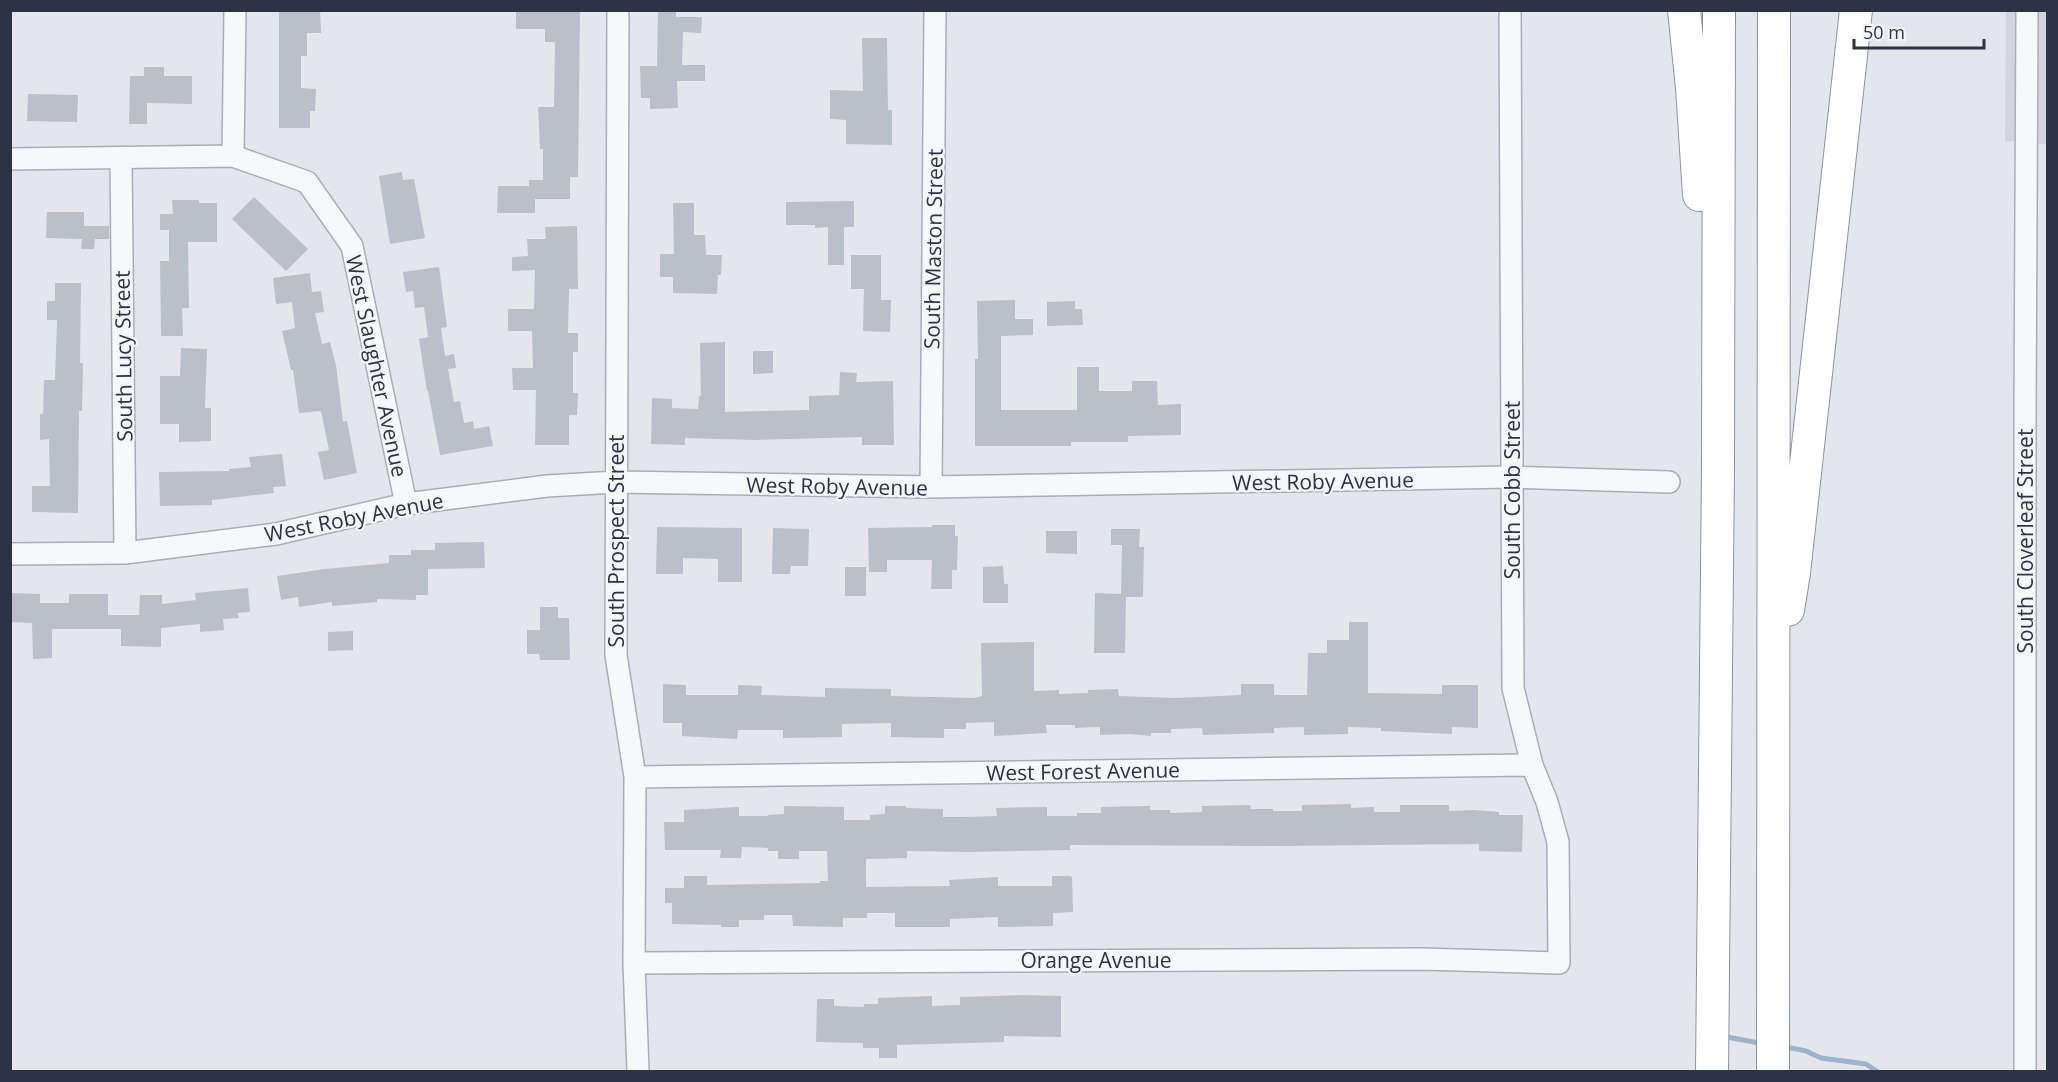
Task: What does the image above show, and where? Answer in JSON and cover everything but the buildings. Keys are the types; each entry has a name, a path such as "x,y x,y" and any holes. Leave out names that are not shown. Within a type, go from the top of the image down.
{"highway":[{"path":"1684,10 1695,122 1706,338 1718,468"},
{"path":"1712,1071 1718,468 1719,10"},
{"path":"1773,1071 1774,10"},
{"path":"1772,711 1794,573 1856,10"}],"street":[{"path":"233,156 235,10"},
{"name":"South Prospect Street","path":"618,10 616,655 635,777 634,963 638,1071"},
{"name":"South Maston Street","path":"931,487 935,10"},
{"name":"South Cobb Street","path":"1510,10 1513,688 1532,765 1547,802 1558,842 1559,963"},
{"name":"South Cloverleaf Street","path":"2025,1071 2027,10"},
{"name":"West Slaughter Avenue","path":"10,159 233,156 306,182 352,246 406,504"},
{"name":"South Lucy Street","path":"121,158 125,554"},
{"name":"West Roby Avenue","path":"10,554 125,554 276,534 406,504 547,486 616,482 931,487 1511,477 1669,482"},
{"name":"West Forest Avenue","path":"635,777 1532,765"},
{"name":"Orange Avenue","path":"634,963 1399,959 1559,963"}],"shaded area":[{"path":"2006,11 2047,11 2047,144 2005,141"}],"waterway":[{"path":"1727,1037 1759,1043"},
{"path":"1786,1047 1806,1051 1821,1058 1866,1064 1878,1072"}]}
